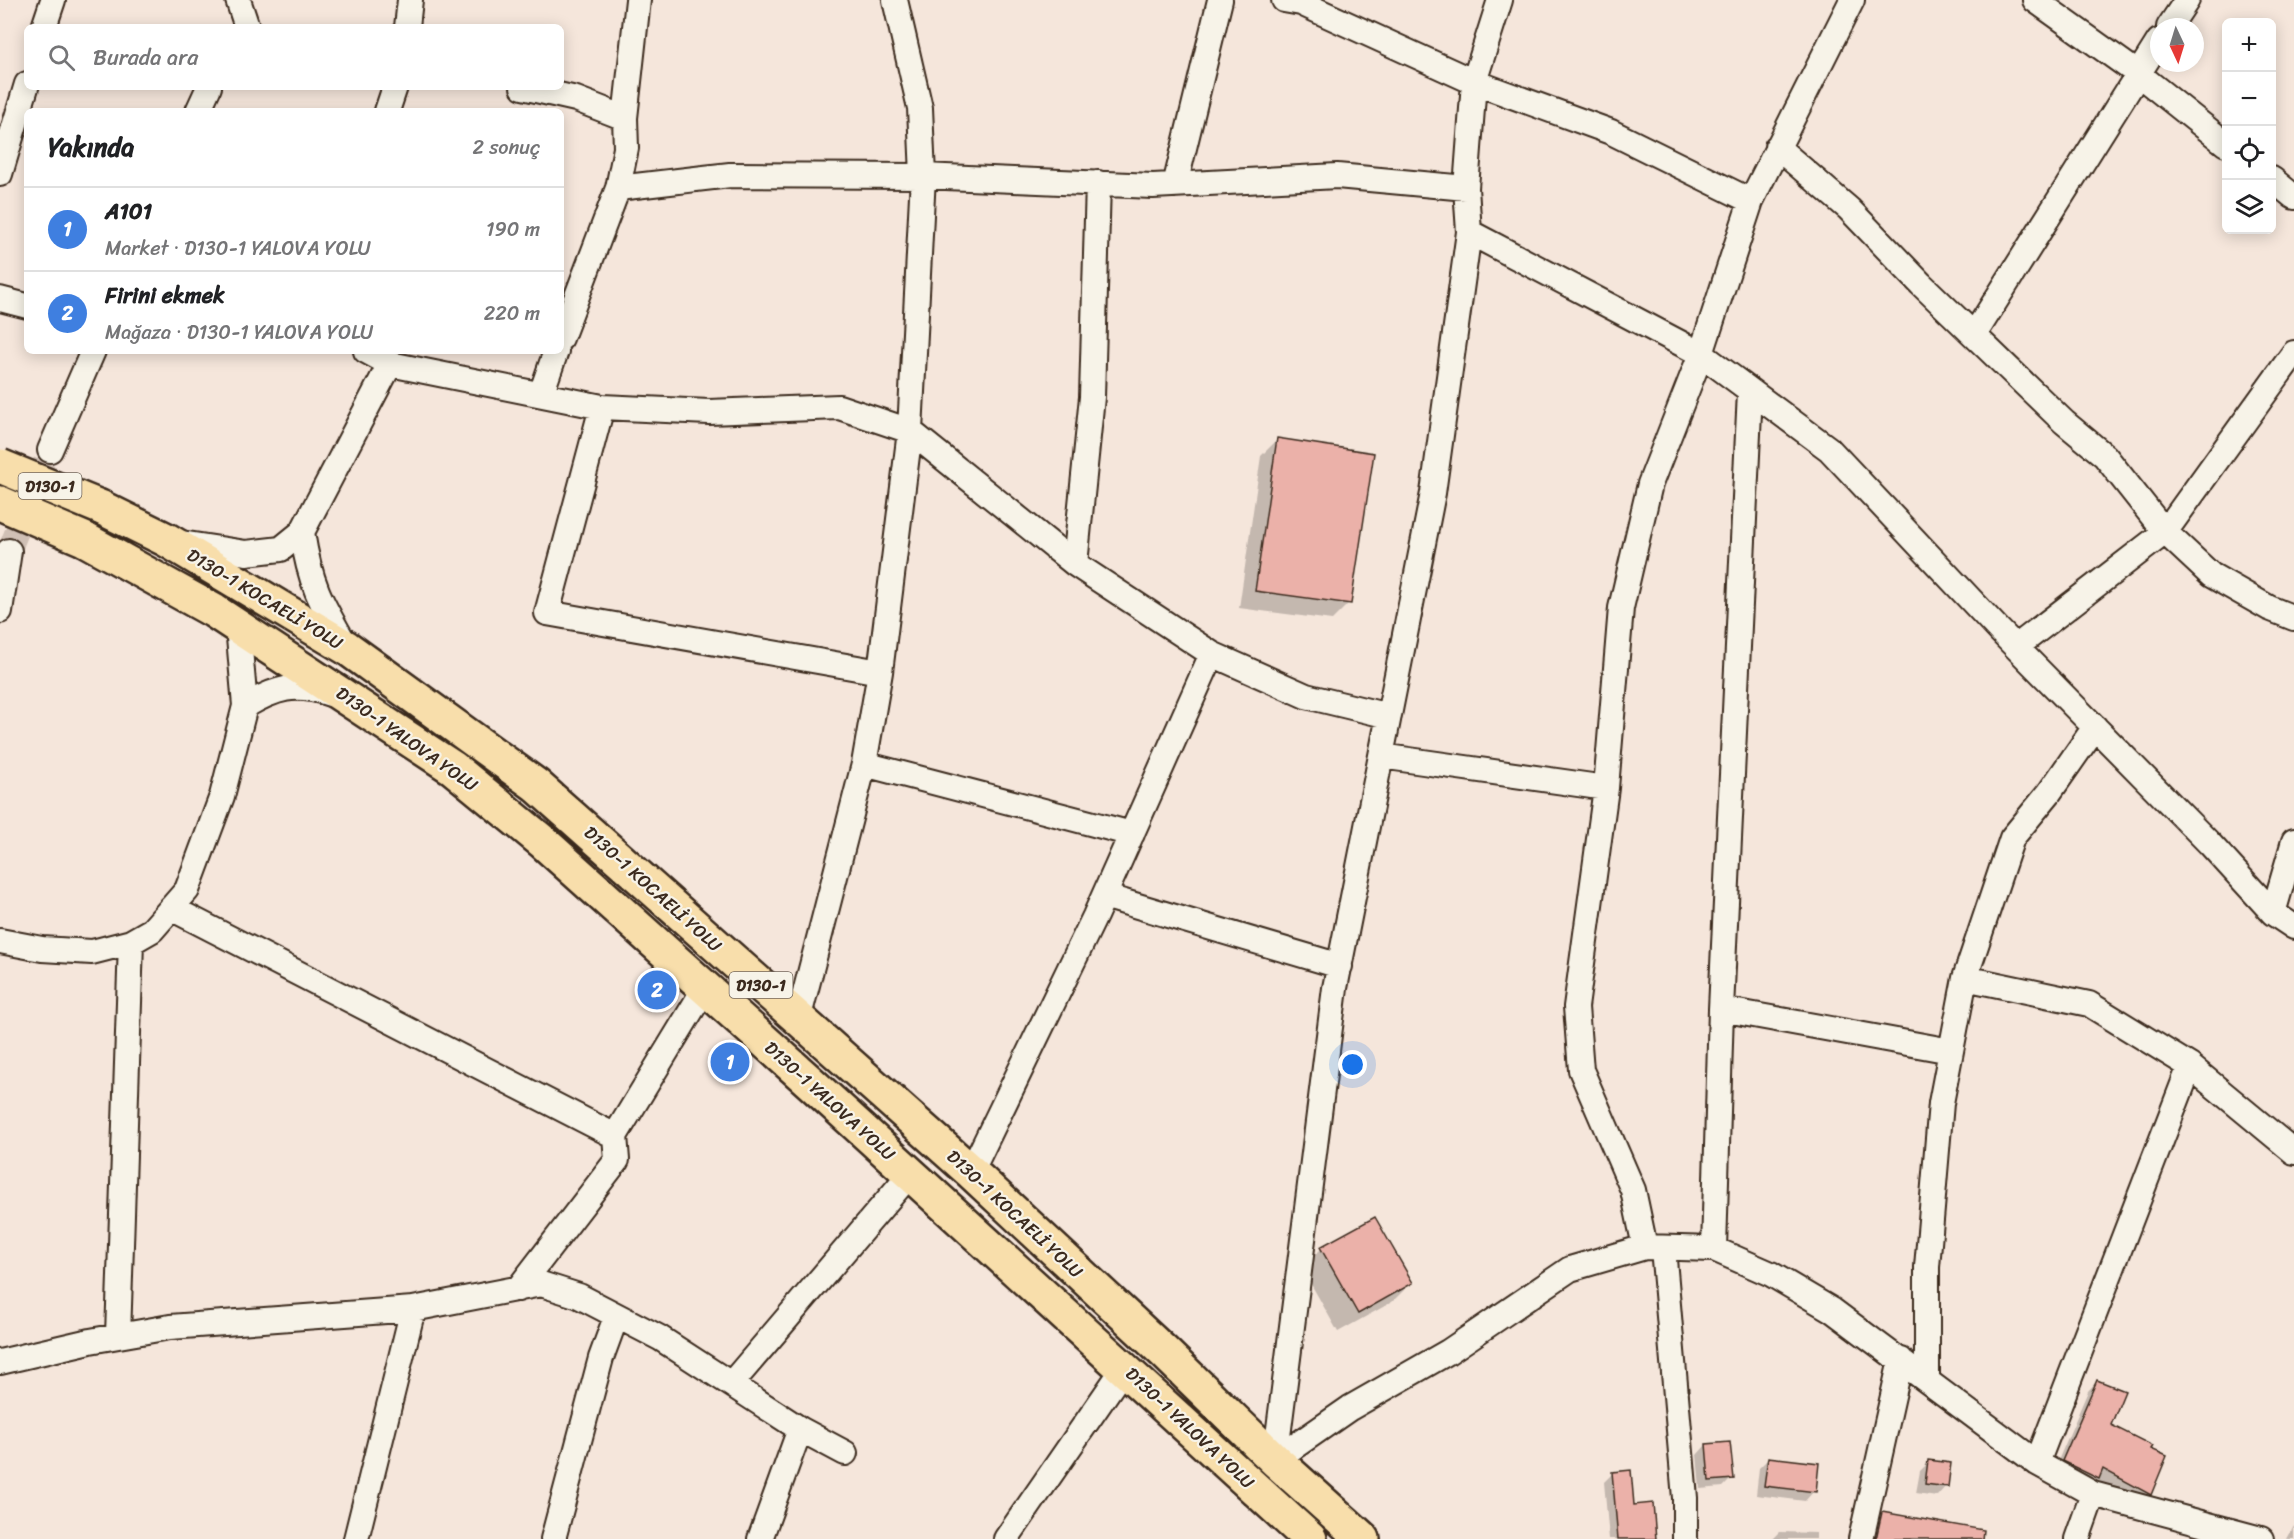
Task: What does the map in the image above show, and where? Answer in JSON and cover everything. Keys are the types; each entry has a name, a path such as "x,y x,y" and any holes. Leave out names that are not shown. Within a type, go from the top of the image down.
{"highway":[{"name":"D130-1 KOCAELİ YOLU","path":"0,465 100,507 167,540 347,648 536,785 971,1172 1164,1352 1275,1460 1364,1539"},
{"name":"D130-1 YALOVA YOLU","path":"0,503 84,539 238,627 453,768 543,842 705,988 1124,1368 1303,1536"}],"street":[{"path":"45,24 53,0"},
{"path":"238,0 246,24"},
{"path":"407,24 410,0"},
{"path":"564,330 618,188 626,148 626,118 638,0"},
{"path":"798,1020 864,764 880,672 910,431 923,176 920,108 896,0"},
{"path":"1174,185 1220,0"},
{"path":"1284,0 1301,3 1474,82 1611,132 1751,201"},
{"path":"1275,1460 1340,966 1433,493 1469,232 1466,188 1474,82 1500,0"},
{"path":"1685,1539 1685,1498 1654,1247 1633,1190 1581,1070 1576,1008 1606,788 1621,608 1650,484 1701,354 1751,201 1852,0"},
{"path":"2035,0 2137,73 2222,141"},
{"path":"2175,18 2187,0"},
{"path":"1974,335 2150,54"},
{"path":"0,174 25,90"},
{"path":"199,108 208,90"},
{"path":"388,108 394,90"},
{"path":"536,90 576,99 626,118"},
{"path":"1777,147 1849,209 1974,335 2064,422 2104,456 2164,532 2211,575 2269,608 2294,618"},
{"path":"618,188 730,175 923,176 1174,185 1337,176 1466,188"},
{"path":"2272,180 2294,197"},
{"path":"1075,564 1092,397 1098,183"},
{"path":"1469,232 1701,354 1829,449 2016,647 2210,844 2273,913 2294,927"},
{"path":"0,299 24,305"},
{"path":"2016,647 2164,532 2294,352"},
{"path":"50,450 92,354"},
{"path":"372,354 390,364 602,407 709,412 839,407 910,431 1075,564 1212,654 1306,696 1389,716"},
{"path":"540,394 555,354"},
{"path":"167,540 246,553 281,549 302,532 390,364"},
{"path":"1714,1249 1721,1010 1750,391"},
{"path":"602,407 547,613 880,672"},
{"path":"302,532 307,568 316,594 347,648"},
{"path":"0,611 9,551"},
{"path":"0,940 42,949 92,952 131,942 152,930 187,890 222,796 245,706 238,627"},
{"path":"971,1172 1104,896 1212,654"},
{"path":"245,706 270,692 294,687 315,689 357,703"},
{"path":"1927,1380 1927,1267 1941,1103 1965,978 2012,838 2049,793 2094,727"},
{"path":"1381,756 1606,788"},
{"path":"864,764 1132,834"},
{"path":"2273,913 2294,841"},
{"path":"1104,896 1340,966"},
{"path":"171,908 615,1136"},
{"path":"118,1336 131,942"},
{"path":"1965,978 2089,1004 2190,1066 2294,1152"},
{"path":"518,1289 616,1160 615,1136 705,988"},
{"path":"1721,1010 1951,1051"},
{"path":"2037,1463 2190,1066"},
{"path":"731,1384 910,1174"},
{"path":"1275,1460 1350,1408 1448,1352 1570,1269 1654,1247 1714,1249 1771,1274 1832,1310 2037,1463 2094,1494 2226,1534 2261,1539"},
{"path":"0,1362 118,1336 181,1326 412,1310 541,1284 579,1296 660,1338 800,1429 845,1453"},
{"path":"356,1539 412,1310"},
{"path":"552,1539 601,1358 616,1317"},
{"path":"1861,1539 1901,1360"},
{"path":"1012,1536 1124,1368"},
{"path":"760,1539 800,1429"},
{"path":"2077,1539 2094,1494"}],"building":[{"path":"1277,438 1374,453 1351,604 1255,591"},
{"path":"1375,1217 1413,1283 1358,1314 1320,1247"},
{"path":"2097,1380 2125,1391 2111,1425 2153,1446 2151,1449 2167,1456 2151,1495 2103,1469 2099,1479 2062,1461"},
{"path":"1730,1442 1734,1479 1709,1481 1706,1444"},
{"path":"1768,1457 1819,1463 1816,1492 1764,1486"},
{"path":"1928,1460 1951,1463 1948,1487 1925,1484"},
{"path":"1631,1470 1634,1505 1653,1503 1656,1539 1618,1539 1612,1472"},
{"path":"1882,1512 1984,1530 1983,1539 1876,1539"}],"tunnel":[{"path":"9,551 50,450"}],"place":[{"name":"Firini ekmek","path":"657,990"},
{"name":"A101","path":"730,1062"}]}
